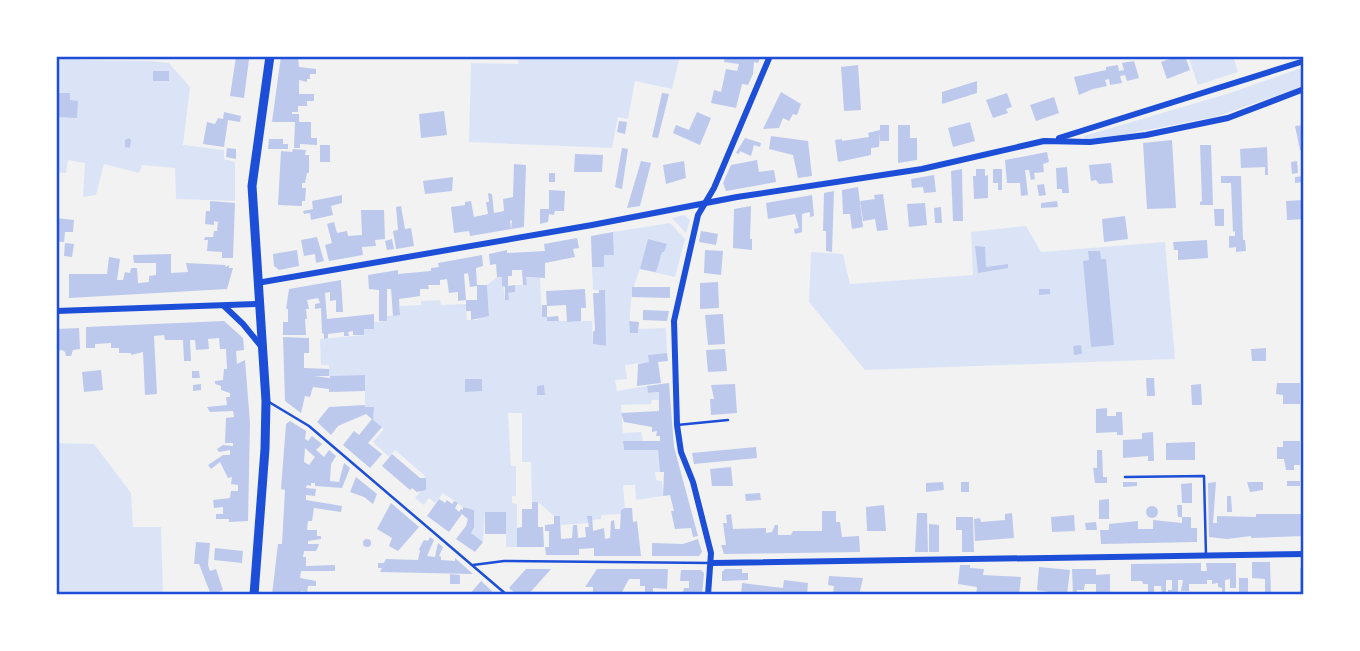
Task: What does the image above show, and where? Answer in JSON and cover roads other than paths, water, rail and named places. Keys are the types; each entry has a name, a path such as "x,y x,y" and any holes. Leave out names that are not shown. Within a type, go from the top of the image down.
{"main road":[{"path":"254,595 266,401 252,186 270,56"}],"street":[{"path":"708,595 712,563 710,545 694,482 681,452 677,425 674,321 698,215 714,188 770,56"},
{"path":"257,283 705,203 922,169 1053,139 1304,61"},
{"path":"1053,139 1082,143 1100,142 1207,123 1245,112 1304,89"},
{"path":"56,311 259,304"},
{"path":"224,306 262,347"},
{"path":"712,563 1304,554"}],"lane":[{"path":"266,401 309,426 507,595"},
{"path":"677,425 728,420"},
{"path":"1125,477 1204,476 1206,555"},
{"path":"473,565 504,561 712,563"}]}
